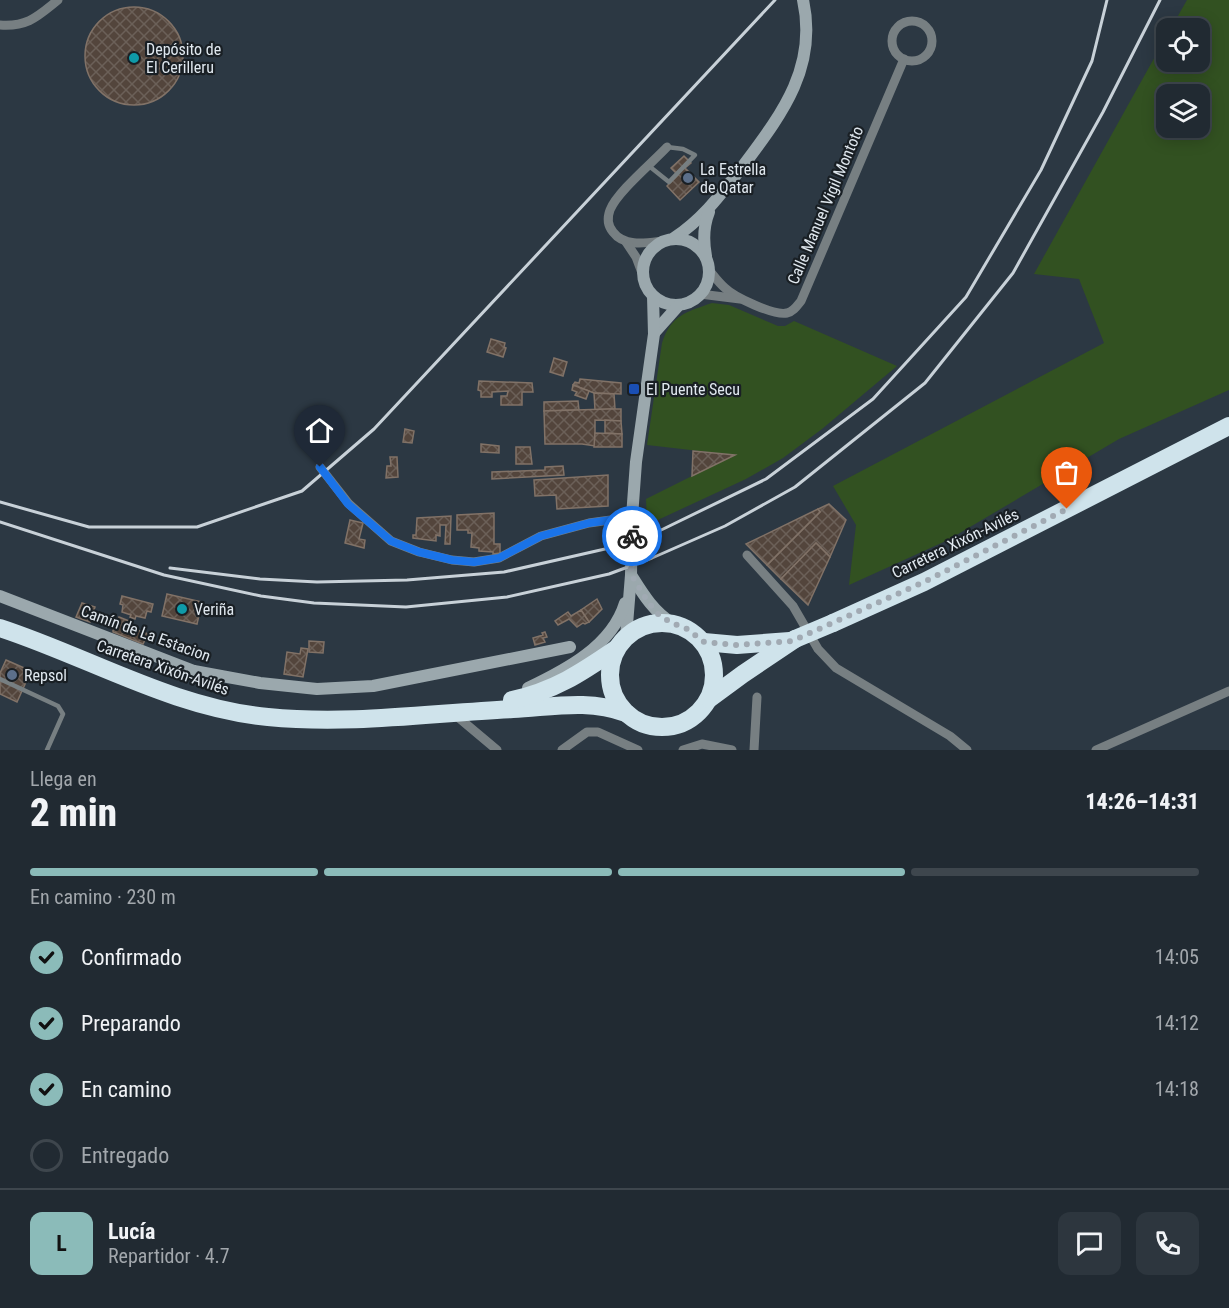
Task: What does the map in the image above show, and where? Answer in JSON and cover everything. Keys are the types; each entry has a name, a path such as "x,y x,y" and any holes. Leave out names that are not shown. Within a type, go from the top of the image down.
{"highway":[{"name":"Carretera Xixón-Avilés","path":"709,699 794,640 924,582 1229,426"},
{"path":"0,617 14,622 44,643"},
{"path":"657,623 672,623 687,629 704,642 712,659 714,680 709,699 700,713 683,724 664,728 646,725 626,713 615,698 610,680 611,663 621,643 640,626 657,623"},
{"path":"0,628 44,643"},
{"path":"0,638 28,646 53,657 82,660"},
{"name":"Carretera Xixón-Avilés","path":"704,642 737,645 794,640"},
{"name":"Carretera Xixón-Avilés","path":"44,643 194,703 266,717 325,721 395,718 572,703 612,708 626,713"},
{"name":"Carretera Xixón-Avilés","path":"451,712 546,691 621,643"}],"street":[{"path":"0,25 25,24 38,17 58,0"},
{"path":"642,273 651,249 689,228 710,209 778,120 798,78 804,50 803,3"},
{"path":"913,21 920,23 929,32 931,39 928,52 917,60 904,59 895,51 892,39 894,33 902,24 913,21"},
{"name":"Calle Manuel Vigil Montoto","path":"709,270 726,290 741,299 779,314 788,314 795,309 801,301 904,59"},
{"path":"667,147 615,201 608,213 609,226 615,236 626,242 687,240 698,247 706,257"},
{"path":"626,242 636,257 646,286 653,296 664,303 678,306 690,302 700,294 707,283 709,270 703,241 705,223 710,209"},
{"name":"Calle Manuel Vigil Montoto","path":"700,294 741,299"},
{"path":"621,643 630,588 632,517 640,431 654,334 653,296"},
{"path":"654,334 678,306"},
{"path":"320,467 348,504 391,541 419,552 452,560 474,562 499,558 541,536 589,523 632,517"},
{"path":"747,555 793,606 818,649 841,672 950,736 968,750"},
{"path":"631,574 648,602 659,615 672,623"},
{"path":"503,702 555,675 587,654 606,636 622,614 630,588"},
{"name":"Camín de La Estacion","path":"0,596 194,671 260,683 317,689 374,686 570,647"},
{"path":"1096,750 1229,691"},
{"path":"754,750 757,697"},
{"path":"451,712 497,750"},
{"path":"562,750 587,732 598,732 638,750"},
{"path":"683,750 702,744 732,750"}],"lane":[{"path":"649,166 669,182 695,155 683,149 667,147"},
{"path":"0,679 58,706 63,714 47,750"}],"green space":[{"path":"1187,0 1229,0 1229,390 1119,439 948,540 849,585 856,525 833,486 1104,343 1079,279 1034,274 1156,55 1156,72 1210,72 1210,18 1177,18"},
{"path":"712,303 729,305 778,326 785,326 794,321 897,366 822,429 783,458 746,479 647,525 646,499 734,455 647,445 662,343 666,334 675,320 694,309"}],"building":[{"name":"Depósito de El Cerilleru","path":"134,7 153,11 169,21 179,37 183,56 179,75 169,91 153,101 134,105 115,101 99,91 89,75 85,56 89,37 99,21 115,11"},
{"path":"684,156 691,163 685,168 699,182 680,200 667,186 678,175 671,168"},
{"path":"491,339 505,343 503,357 487,352"},
{"path":"554,358 567,362 563,376 550,372"},
{"path":"580,379 621,383 621,394 594,393 573,385 575,382 579,383"},
{"path":"479,381 532,383 533,392 522,392 522,405 501,405 501,396 507,396 508,391 492,392 492,397 481,397 481,391 478,390"},
{"path":"573,385 589,391 586,399 575,395 577,392 572,390"},
{"path":"594,393 614,394 615,409 595,410"},
{"path":"578,401 579,410 544,411 544,402"},
{"path":"621,409 621,421 595,420 595,446 545,444 544,411"},
{"path":"605,420 621,421 622,434 605,433"},
{"path":"405,429 414,431 412,443 403,442"},
{"path":"595,433 622,434 622,447 594,447"},
{"path":"481,444 499,446 499,453 481,452"},
{"path":"516,447 530,447 532,464 516,464"},
{"path":"693,451 735,455 692,476"},
{"path":"390,457 397,457 398,477 386,478 387,466 391,466"},
{"path":"563,466 564,475 492,479 492,472 545,470 545,467"},
{"path":"608,475 608,506 557,509 556,495 535,496 534,480"},
{"path":"829,504 846,520 830,557 816,543 781,579 767,565 820,512 818,509"},
{"path":"818,509 820,512 767,565 746,544"},
{"path":"494,513 494,544 500,544 500,553 493,554 493,552 479,551 479,548 471,547 472,533 468,533 468,530 457,530 457,515"},
{"path":"451,516 450,544 445,544 446,525 440,525 440,536 436,535 436,541 413,538 413,535 416,535 417,518"},
{"path":"350,520 363,523 359,539 365,540 364,548 345,543"},
{"path":"816,543 830,557 808,605 781,579"},
{"name":"Veriña","path":"167,594 202,602 197,624 162,616"},
{"path":"122,596 153,604 151,612 147,611 145,618 130,617 131,615 122,612 123,605 120,604"},
{"path":"597,599 602,609 589,622 581,610"},
{"path":"82,603 95,607 90,622 76,617"},
{"path":"581,610 589,622 585,624 577,627 569,619 558,625 555,621 568,612 571,616"},
{"path":"119,617 129,621 127,626 148,634 143,644 113,632 113,625 115,626"},
{"path":"545,632 547,637 543,638 545,642 535,645 533,638"},
{"path":"309,641 324,642 323,653 309,652"},
{"path":"301,648 308,649 303,677 284,674 287,652 300,654"},
{"path":"6,660 31,671 17,702 0,694 0,673"}],"railway":[{"path":"0,502 89,527 197,527 302,491 374,429 775,0"},
{"path":"170,568 260,579 317,582 407,580 504,572 605,549 655,533 766,479 873,399 966,297 1041,170 1092,61 1107,0"},
{"path":"0,522 164,575 261,596 314,603 406,607 507,597 609,574 725,526 795,487 925,383 1013,273 1103,112 1160,0"}],"way so far":[{"path":"632,536 631,574 659,615 687,629 704,642 737,645 792,641 924,582 1067,509"}],"place":[{"name":"Depósito de El Cerilleru","path":"134,58"},
{"name":"La Estrella de Qatar","path":"688,178"},
{"name":"El Puente Secu","path":"634,389"},
{"name":"Veriña","path":"182,609"},
{"name":"Repsol","path":"12,675"}],"route":[{"path":"320,467 348,504 391,541 419,552 452,560 474,562 499,558 541,536 589,523 632,517 632,536"}]}
